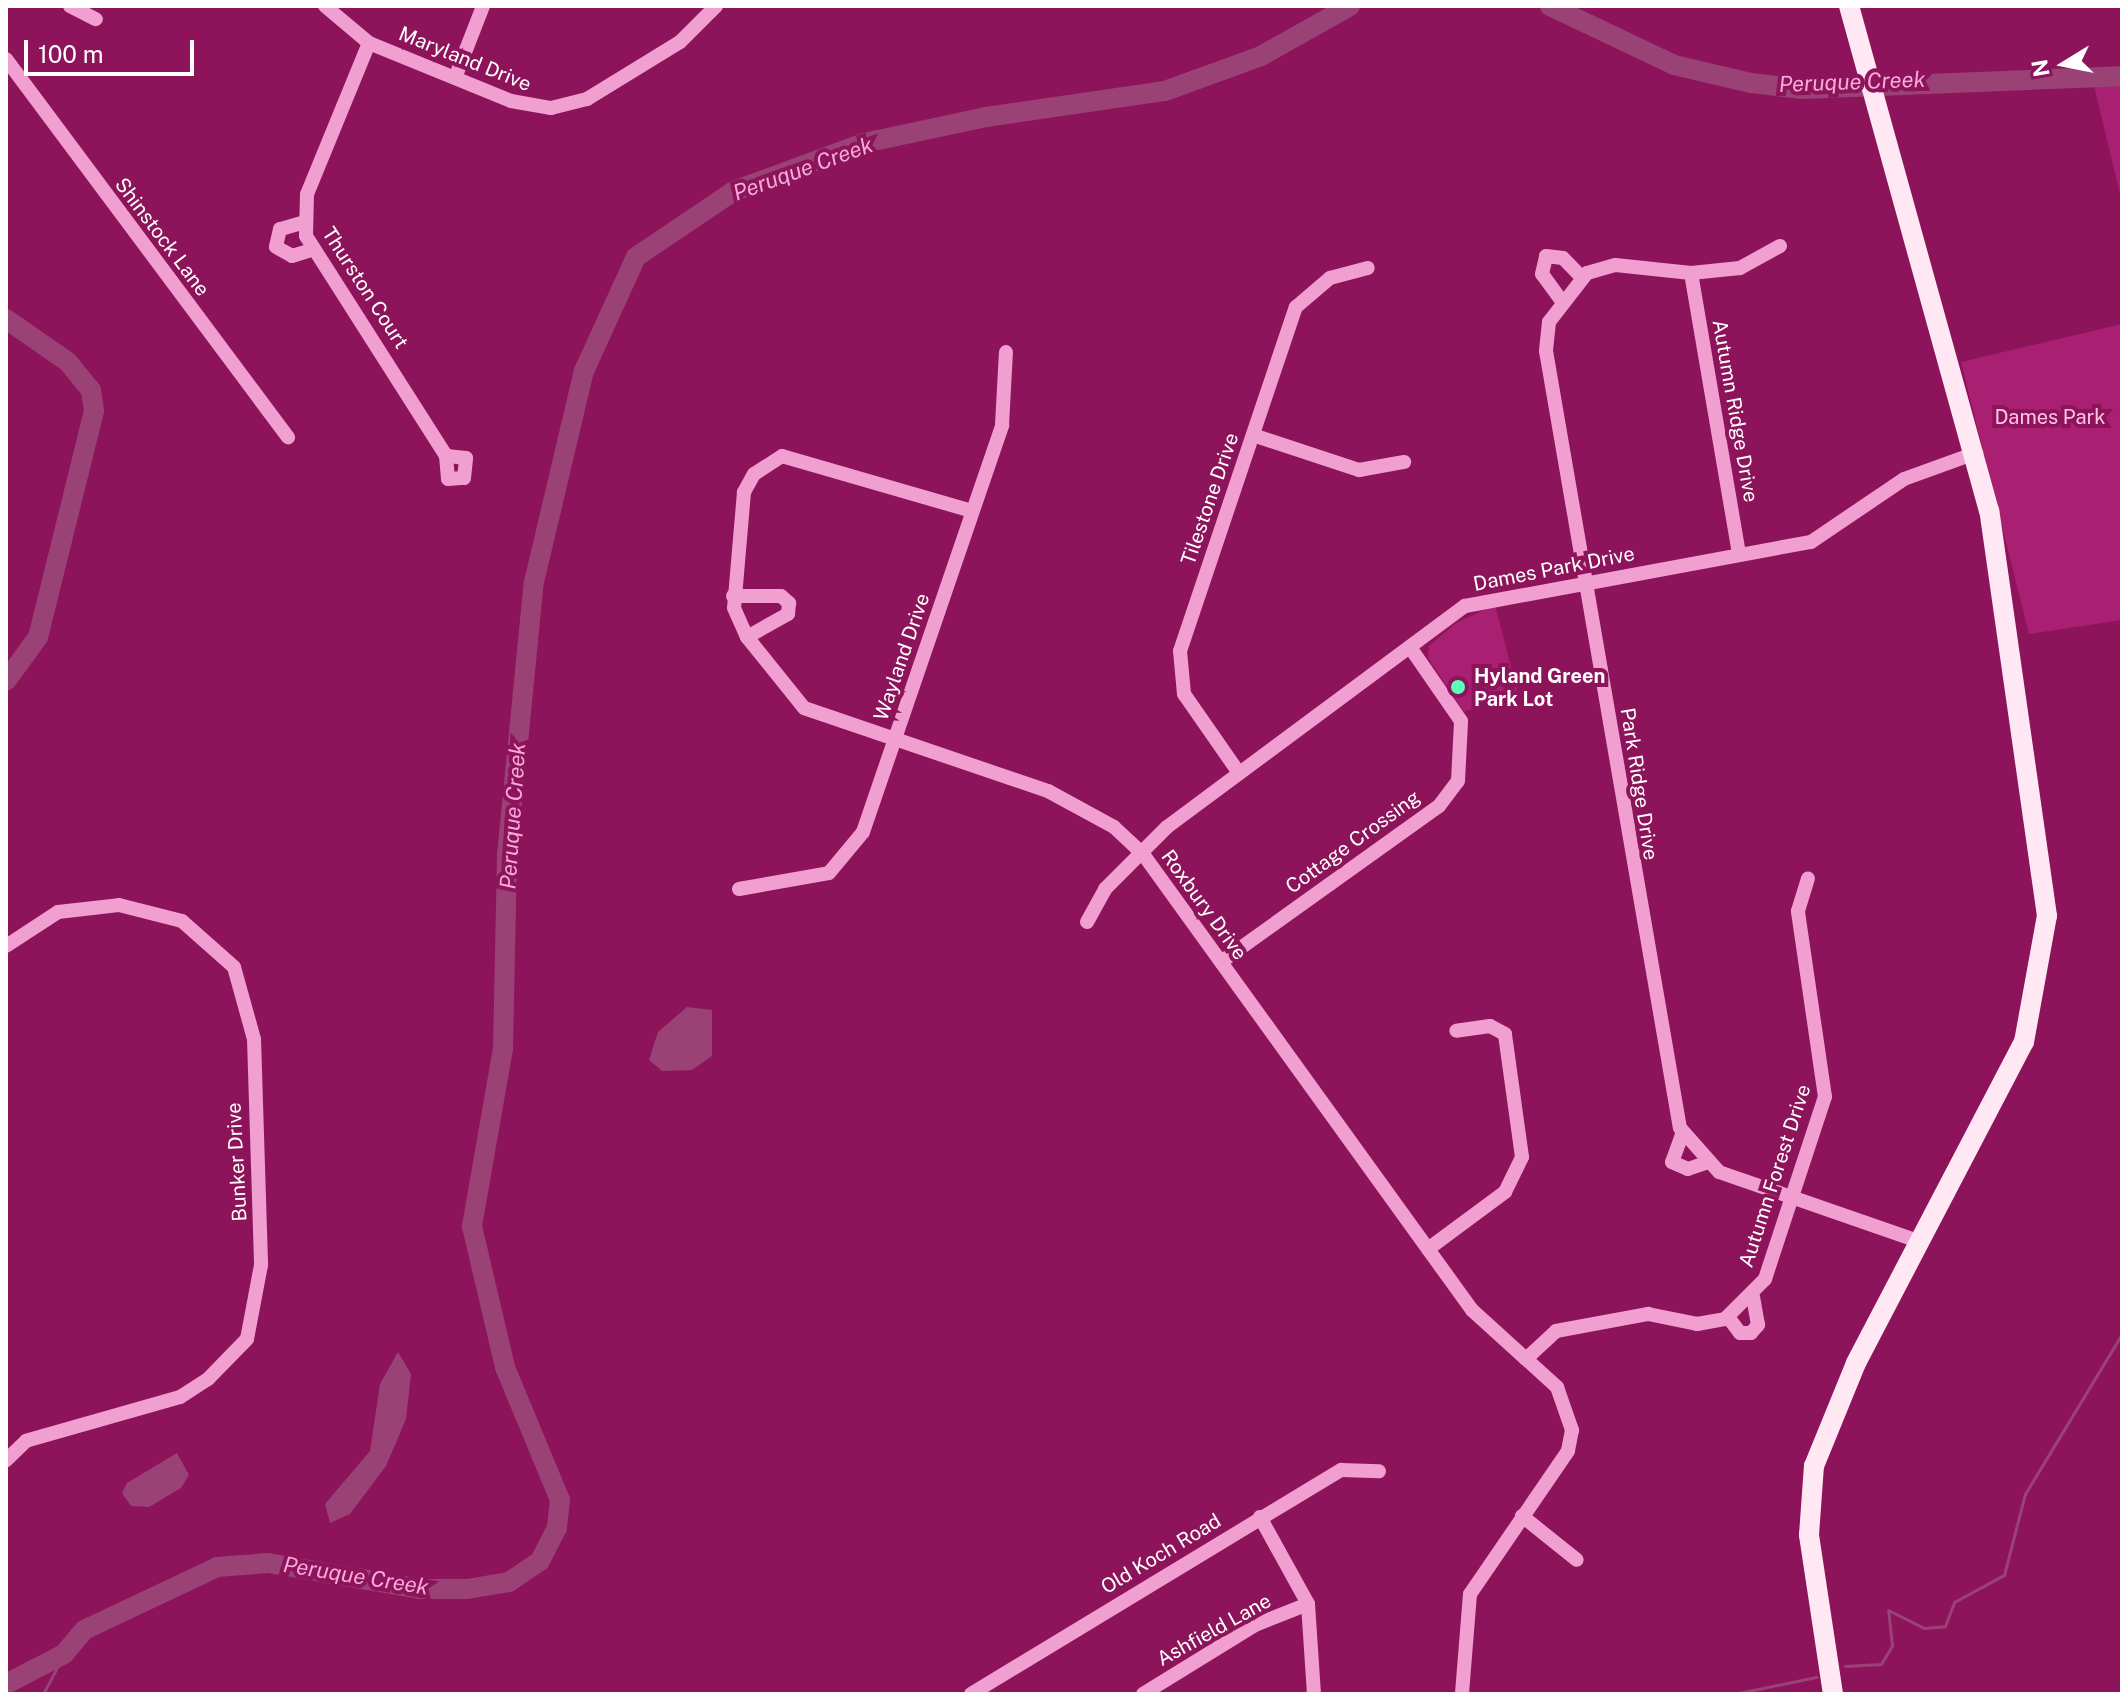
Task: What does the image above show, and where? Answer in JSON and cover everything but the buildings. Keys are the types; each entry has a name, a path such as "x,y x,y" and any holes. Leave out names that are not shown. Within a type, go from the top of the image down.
{"main road":[{"path":"1833,1694 1809,1535 1814,1466 1838,1400 2024,1042 2045,959 2042,850 1976,453 1851,14"}],"street":[{"path":"70,6 96,19"},
{"name":"Maryland Drive","path":"325,6 369,43 530,107 569,105 680,42 716,6"},
{"path":"455,78 483,6"},
{"name":"Thurston Court","path":"369,43 314,175 305,222 312,250 446,456"},
{"name":"Shinstock Lane","path":"6,59 288,437"},
{"path":"305,222 280,229 276,247 292,256 312,250"},
{"name":"Park Ridge Drive","path":"1780,246 1740,268 1691,273 1615,265 1582,278 1561,300 1546,351 1671,1098 1683,1132 1708,1162 1793,1197 1918,1241"},
{"path":"1561,300 1542,274 1546,256 1563,258 1582,278"},
{"name":"Tilestone Drive","path":"1239,773 1184,694 1180,662 1296,307 1330,278 1368,268"},
{"name":"Autumn Ridge Drive","path":"1691,273 1739,555"},
{"name":"Wayland Drive","path":"739,889 808,883 848,857 895,739 1002,425 1006,352"},
{"path":"1253,435 1359,470 1404,462"},
{"name":"Dames Park Drive","path":"1087,922 1105,889 1239,773 1465,606 1739,555 1828,535 1904,479 1976,453"},
{"name":"Roxbury Drive","path":"972,511 782,456 754,474 744,492 733,596 747,637 804,708 1048,791 1114,827 1143,854 1484,1324 1557,1387 1572,1430 1556,1476 1522,1516 1470,1594 1462,1694"},
{"path":"733,596 781,596 789,603 788,614 747,637"},
{"name":"Cottage Crossing","path":"1221,962 1439,806 1458,781 1461,721 1410,647"},
{"name":"Autumn Forest Drive","path":"1526,1359 1556,1331 1648,1314 1697,1324 1728,1317 1753,1296 1793,1197 1826,1077 1798,911 1808,878"},
{"name":"Bunker Drive","path":"6,946 58,912 119,905 182,921 234,967 254,1039 261,1265 247,1339 208,1379 180,1397 26,1441 6,1460"},
{"path":"1428,1249 1505,1192 1522,1157 1505,1034 1490,1026 1456,1031"},
{"name":"Park Ridge Drive","path":"1683,1132 1672,1162 1688,1169 1708,1162"},
{"name":"Autumn Forest Drive","path":"1728,1317 1740,1333 1751,1333 1758,1325 1753,1296"},
{"name":"Old Koch Road","path":"971,1694 1341,1470 1379,1471"},
{"path":"1522,1516 1577,1560"},
{"path":"1260,1517 1308,1604 1314,1694"},
{"name":"Ashfield Lane","path":"1143,1694 1255,1625 1308,1604"}],"green space":[{"path":"2122,79 2122,202 2093,82"},
{"name":"Dames Park","path":"2122,324 2122,620 2029,634 1961,362"},
{"path":"1495,605 1517,690 1464,712 1428,658 1429,646 1456,623"}],"shaded area":[{"path":"687,1007 712,1010 712,1056 692,1070 662,1071 649,1060 658,1032"},
{"path":"398,1352 411,1374 406,1419 386,1466 350,1514 330,1523 325,1504 370,1451 380,1384"},
{"path":"177,1453 189,1475 181,1488 149,1507 131,1506 122,1493 127,1483"}],"waterway":[{"name":"Peruque Creek","path":"6,1684 64,1654 84,1630 217,1567 268,1563 420,1589 467,1589 509,1582 540,1561 557,1528 560,1500 505,1367 472,1226 503,1048 507,855 534,582 584,371 636,257 734,191 864,143 986,117 1165,91 1261,56 1350,6"},
{"name":"Peruque Creek","path":"1550,6 1674,65 1751,83 1802,89 2122,76"},
{"name":"Peruque Creek","path":"6,319 68,362 91,390 94,411 38,637 6,681"},
{"path":"1845,1666 1881,1664 1892,1646 1888,1610 1924,1628 1945,1626 1954,1602 2004,1575 2025,1494 2122,1334"},
{"path":"43,1694 64,1654"},
{"path":"1734,1694 1816,1677"}],"place":[{"name":"Hyland Green Park Lot","path":"1458,687"}]}
